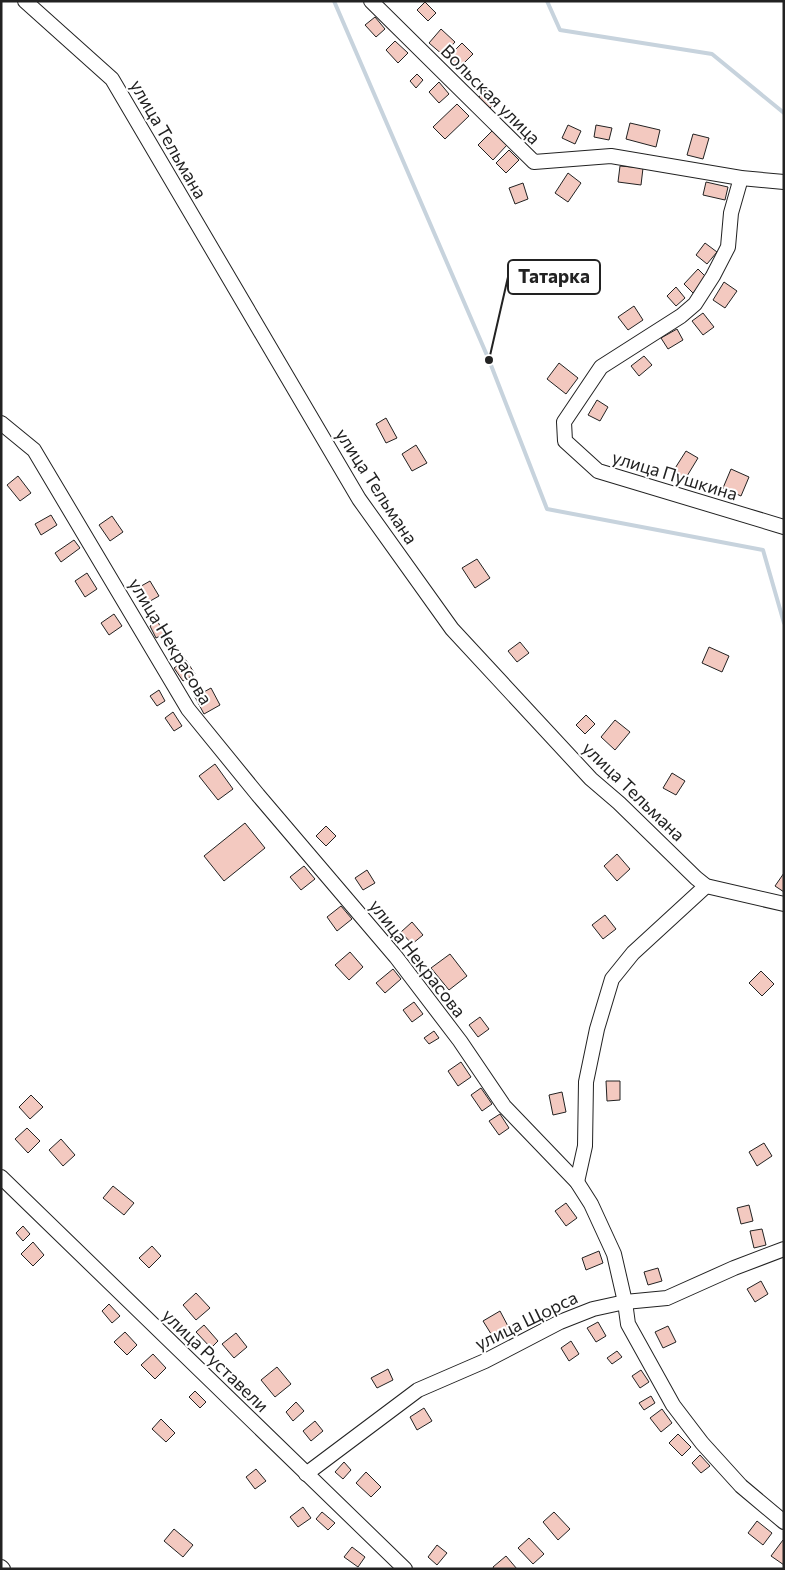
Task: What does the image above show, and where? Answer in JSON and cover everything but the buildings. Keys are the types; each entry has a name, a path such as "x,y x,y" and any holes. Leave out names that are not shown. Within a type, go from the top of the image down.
{"street":[{"name":"улица Тельмана","path":"25,1 112,79 359,499 452,629 591,779 619,803 706,886"},
{"name":"Вольская улица","path":"371,1 534,162 610,156 741,178 784,182"},
{"name":"улица Пушкина","path":"741,178 731,213 728,247 713,276 695,304 681,316 601,368 564,422 565,441 598,471 784,527"},
{"name":"улица Некрасова","path":"1,423 34,450 188,709 258,795 396,957 460,1041 504,1106 577,1182 590,1204 614,1254 628,1324 673,1405 702,1443 741,1486 784,1522"},
{"path":"577,1182 585,1146 586,1082 597,1029 612,978 632,953 706,886 784,904"},
{"name":"улица Руставели","path":"1,1177 405,1569"},
{"name":"улица Щорса","path":"306,1474 418,1390 485,1361 560,1322 592,1309 625,1302 667,1298 734,1268 784,1249"}],"waterway":[{"path":"334,1 489,360 547,509 763,550 784,623"},
{"path":"547,1 560,30 712,54 784,113"}],"place":[{"name":"Татарка","path":"489,360"}]}
